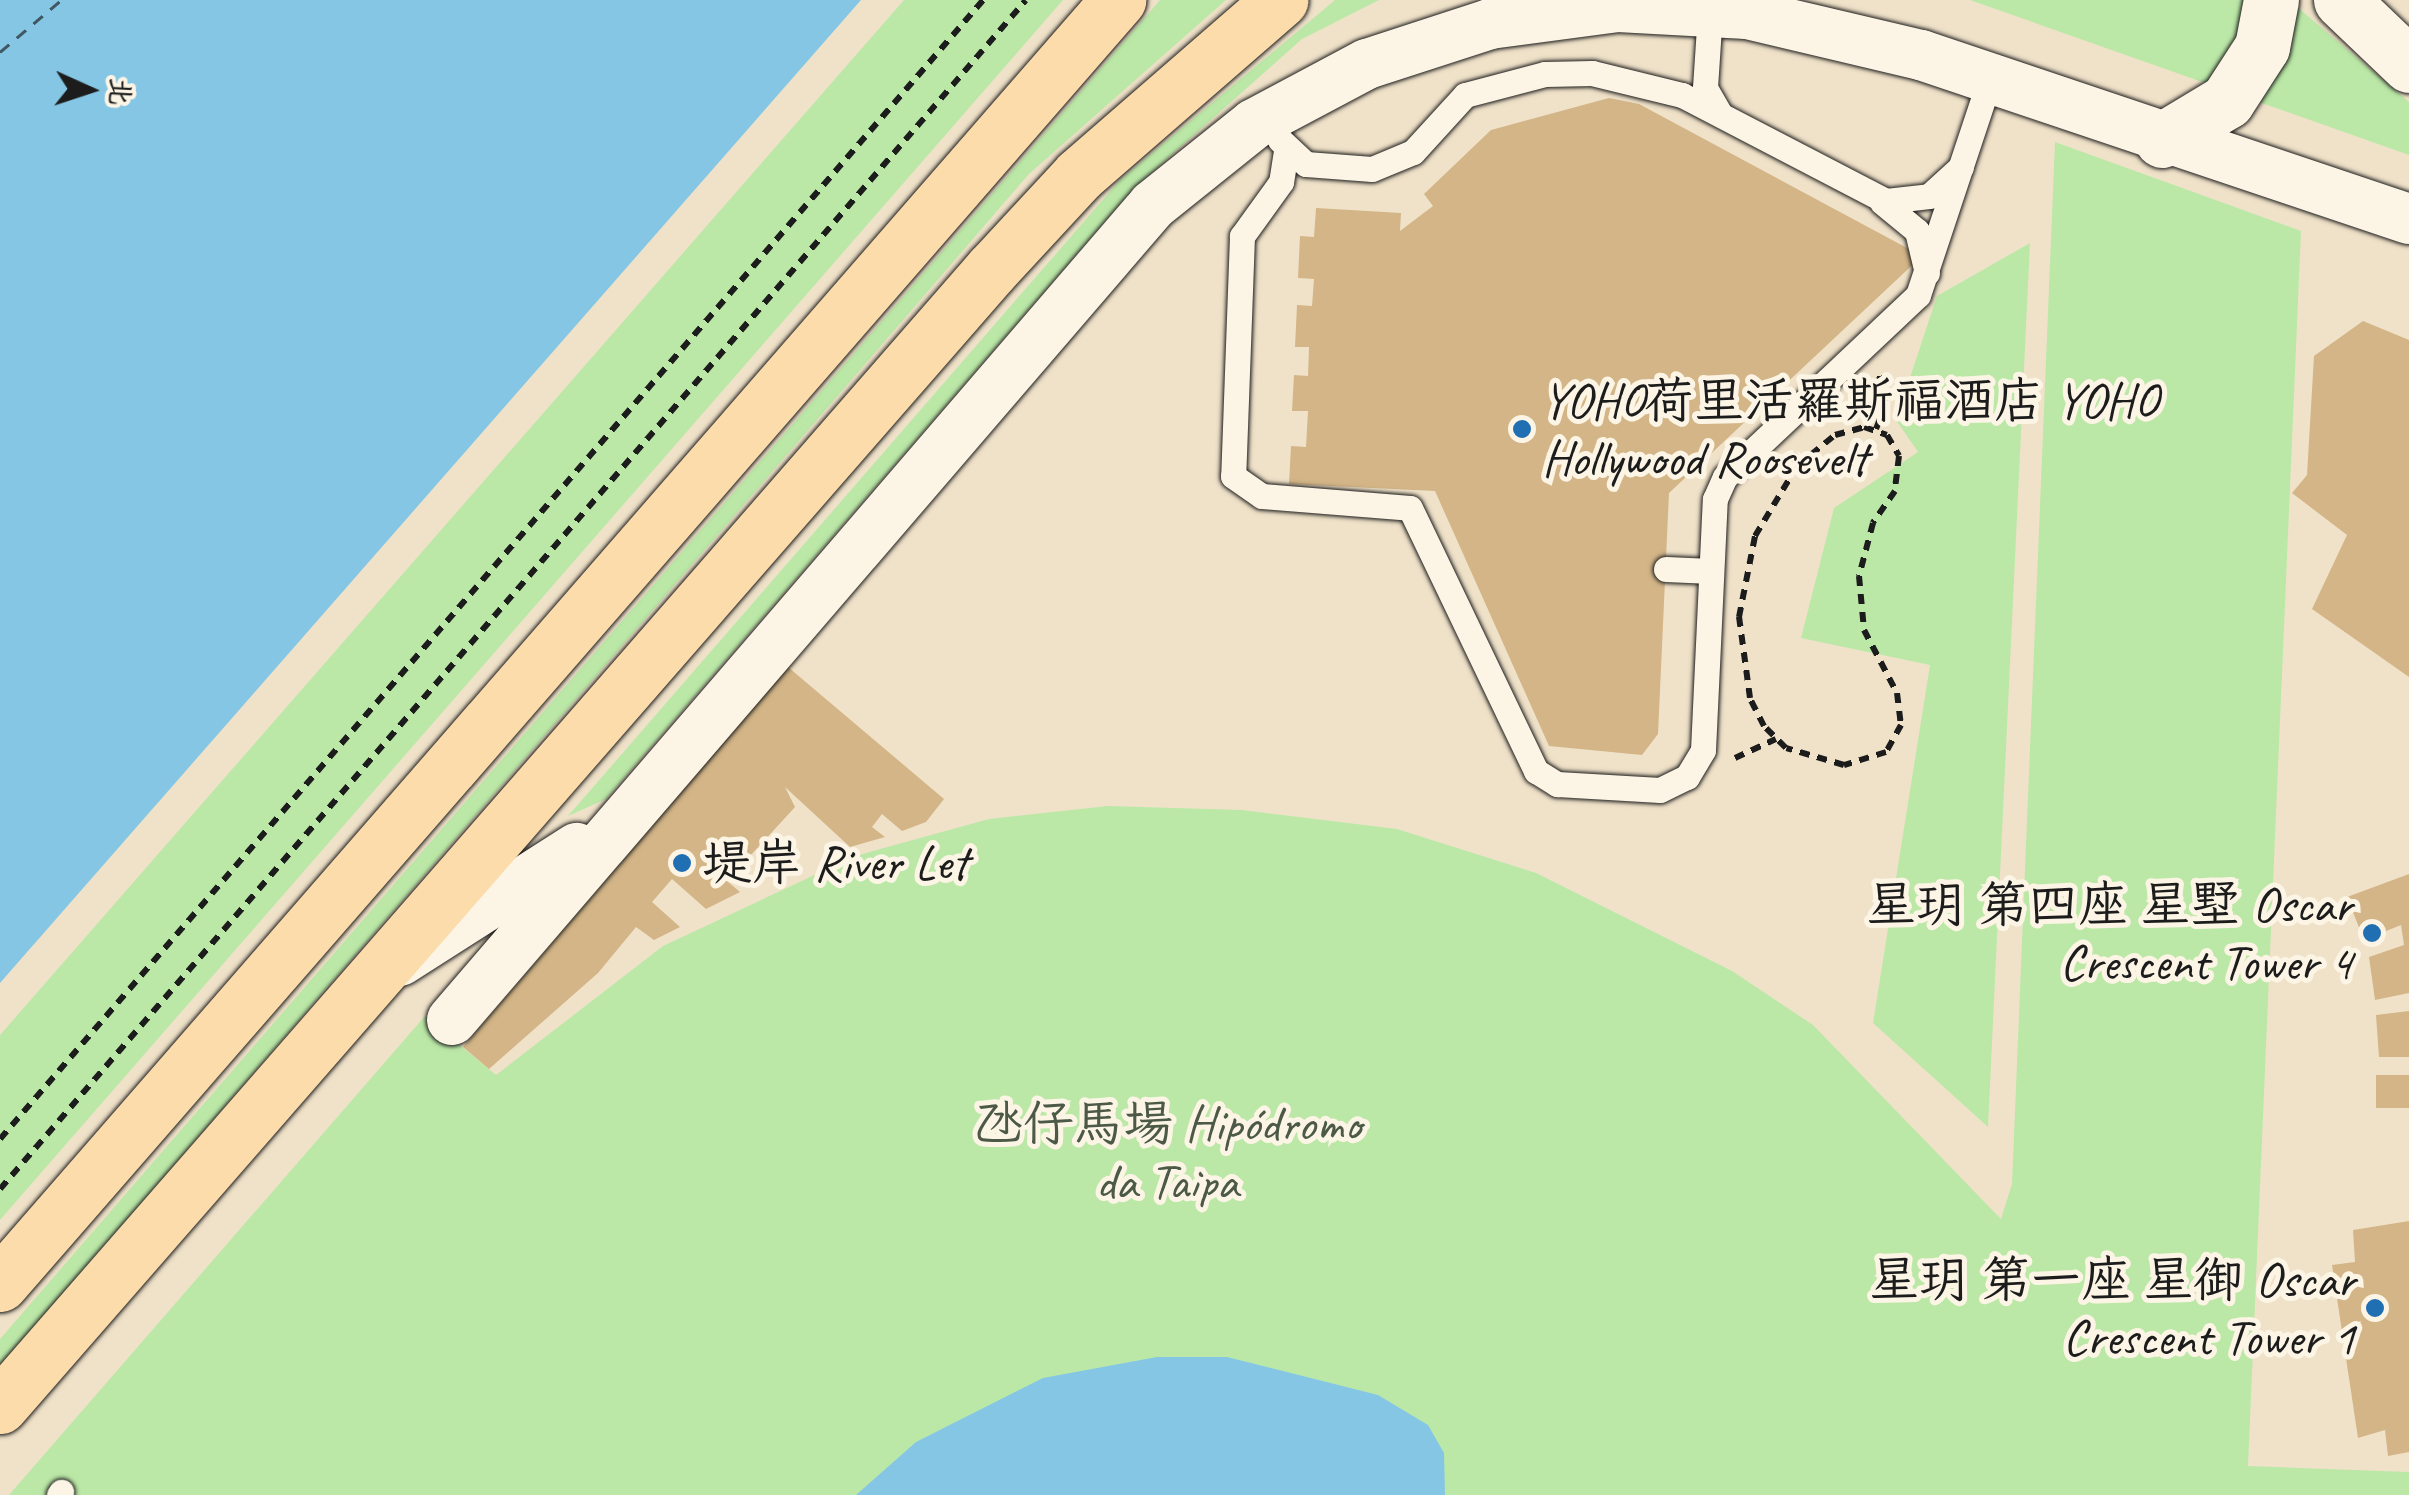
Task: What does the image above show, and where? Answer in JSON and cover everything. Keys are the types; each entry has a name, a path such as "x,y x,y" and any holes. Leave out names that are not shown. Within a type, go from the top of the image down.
{"main road":[{"path":"0,1284 1118,0"},
{"path":"0,1406 388,969 1003,256 1078,175 1280,0"},
{"path":"2162,140 2227,101 2262,47 2271,0"},
{"path":"2342,0 2409,65"}],"street":[{"path":"452,1020 1152,205 1276,134 1367,64 1490,24 1618,7 1710,12 1921,55 2162,140 2409,220"},
{"path":"388,969 623,818"}],"lane":[{"path":"1710,12 1705,88 1724,117"},
{"path":"1276,134 1306,164 1393,164 1465,95 1545,74 1638,81 1724,117 1866,193 1917,231 1927,278"},
{"path":"1276,134 1282,182 1242,236 1230,464 1240,486 1262,496 1398,503 1419,516 1536,771 1557,784 1660,790 1697,764 1712,571 1724,477 1858,350 1927,278 1990,79"},
{"path":"1866,193 1929,196 1964,164"},
{"path":"1666,569 1712,571"}],"path":[{"path":"0,1139 983,0"},
{"path":"0,1189 1026,0"},
{"path":"1858,350 1887,392 1876,429"},
{"path":"1876,429 1894,445 1900,474 1873,524 1859,576 1864,630 1897,693 1900,725 1886,752 1858,765 1814,761 1776,738 1750,698 1739,617 1754,536 1797,466 1836,435 1876,429"},
{"path":"1736,758 1776,738"}],"green space":[{"path":"904,0 1063,0 0,1220 0,1035"},
{"path":"1160,0 1226,0 1029,174 0,1367 0,1339"},
{"path":"1335,0 1379,0 1302,39 1132,190 606,799 568,816 1120,180"},
{"path":"1970,0 2289,0 2409,102 2409,155"},
{"name":"氹仔馬場 Hipódromo da Taipa","path":"2055,142 2301,231 2248,1466 2409,1472 2409,1495 9,1495 425,1016 496,1075 663,946 855,856 989,819 1108,806 1242,810 1397,829 1536,873 1732,971 1813,1025 2001,1219 2012,1184"},
{"path":"2030,243 1988,1127 1873,1023 1930,665 1801,638 1834,508 1918,452 1896,420 1937,296"}],"water":[{"path":"0,0 861,0 0,983"},
{"path":"1157,1357 1227,1357 1378,1395 1428,1425 1444,1453 1445,1495 856,1495 916,1442 1043,1378"}],"building":[{"name":"YOHO荷里活羅斯福酒店 YOHO Hollywood Roosevelt","path":"1609,98 1639,104 1922,256 1669,493 1658,734 1642,755 1549,746 1435,491 1289,484 1291,446 1306,447 1308,411 1292,411 1294,375 1308,376 1309,347 1295,347 1297,305 1312,306 1314,279 1298,278 1300,236 1314,237 1316,208 1401,213 1400,231 1433,206 1424,194 1491,130"},
{"path":"2363,321 2409,340 2409,677 2312,609 2347,535 2292,493 2307,475 2314,356"},
{"name":"堤岸 River Let","path":"788,667 944,799 926,822 902,831 882,814 872,827 885,837 850,847 785,787 795,807 727,881 740,892 706,909 672,879 652,902 680,927 654,940 636,927 598,973 489,1069 463,1047"},
{"name":"星玥 第四座 星墅 Oscar Crescent Tower 4","path":"2409,874 2409,993 2375,1000 2369,957 2404,945 2401,925 2364,940 2347,897"},
{"name":"星玥 第四座 星墅 Oscar Crescent Tower 4","path":"2409,1011 2409,1057 2379,1057 2376,1015"},
{"name":"星玥 第四座 星墅 Oscar Crescent Tower 4","path":"2376,1075 2409,1075 2409,1108 2376,1108"},
{"name":"星玥 第一座 星御 Oscar Crescent Tower 1","path":"2409,1221 2409,1452 2388,1456 2385,1430 2358,1438 2332,1265 2355,1262 2353,1230"}],"ferry route":[{"path":"0,52 61,0"}],"place":[{"name":"YOHO荷里活羅斯福酒店 YOHO Hollywood Roosevelt","path":"1522,429"},
{"name":"堤岸 River Let","path":"682,863"},
{"name":"星玥 第四座 星墅 Oscar Crescent Tower 4","path":"2372,933"},
{"name":"星玥 第一座 星御 Oscar Crescent Tower 1","path":"2375,1308"}]}
